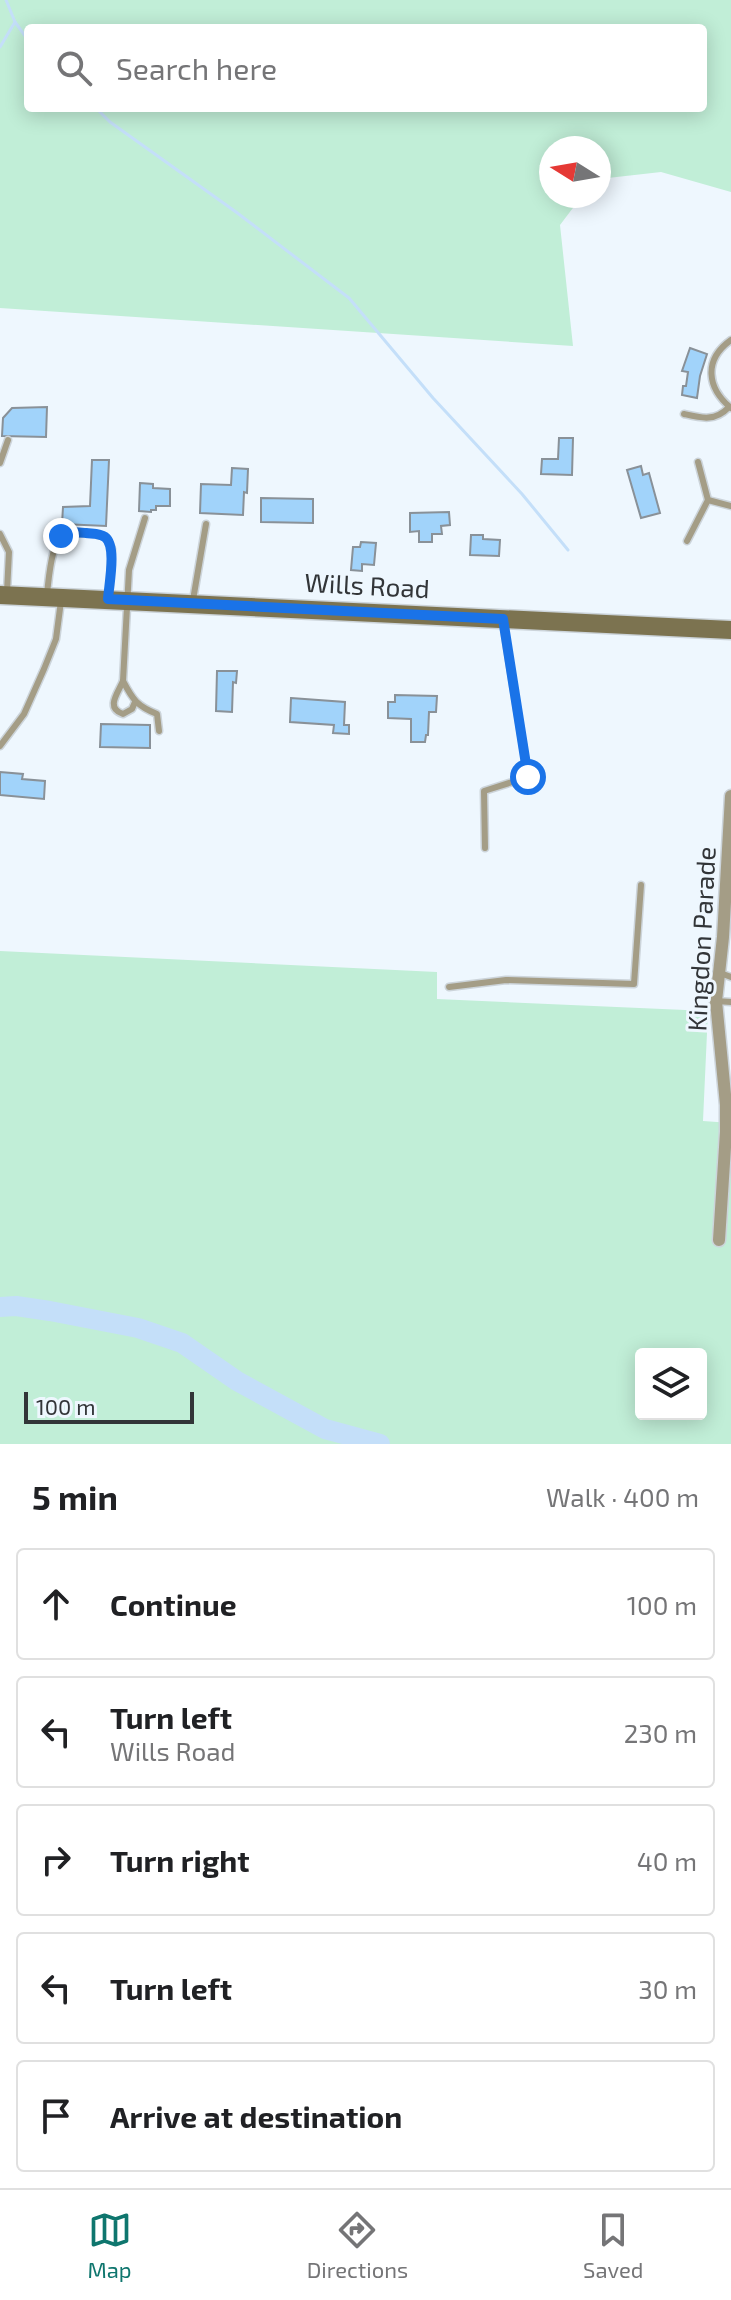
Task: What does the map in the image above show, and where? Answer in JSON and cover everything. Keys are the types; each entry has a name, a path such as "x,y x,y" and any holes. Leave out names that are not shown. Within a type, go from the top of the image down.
{"street":[{"name":"Wills Road","path":"4,595 731,630"},
{"name":"Kingdon Parade","path":"719,1240 728,1105 716,1001 725,975 731,796"}],"lane":[{"path":"684,414 707,419 730,408 713,388 711,376 718,352 731,340"},
{"path":"0,463 8,440"},
{"path":"687,541 708,500 698,462"},
{"path":"708,500 731,506"},
{"path":"135,702 128,713 123,714 115,710 113,704 123,681 131,560 145,518"},
{"path":"192,604 206,524"},
{"path":"0,746 24,714 56,639 53,552 61,536 67,532 98,534 107,538 112,549 108,599"},
{"path":"0,534 9,552 4,595"},
{"path":"485,848 484,791 528,777 503,619"},
{"path":"123,681 139,707 157,714 159,731"},
{"path":"449,987 506,980 634,984 641,885"},
{"path":"716,1001 731,1002"}],"green space":[{"path":"0,0 731,0 731,192 661,172 611,178 611,136 539,136 539,208 573,208 560,225 573,346 0,308"},
{"path":"0,951 437,972 437,999 708,1011 703,1121 731,1123 731,1444 0,1444"}],"building":[{"path":"690,348 707,354 697,398 682,395 688,372 682,371"},
{"path":"47,407 46,437 2,436 3,418 12,408"},
{"path":"559,438 573,438 572,475 541,474 542,459 558,459"},
{"path":"92,460 109,460 106,526 62,524 63,507 90,506"},
{"path":"641,466 643,475 649,473 660,513 641,518 627,470"},
{"path":"232,468 248,469 243,515 200,513 201,484 231,485"},
{"path":"140,483 170,489 170,506 156,506 156,510 151,512 139,511"},
{"path":"261,498 313,499 313,523 261,522"},
{"path":"449,512 450,525 441,526 442,534 432,534 432,542 419,542 419,531 410,532 410,513"},
{"path":"471,535 500,540 499,556 470,555"},
{"path":"361,542 376,543 374,565 362,564 362,571 351,570 353,547 360,547"},
{"path":"217,671 237,671 236,683 233,682 232,712 216,711"},
{"path":"395,695 437,696 436,712 429,712 425,742 411,742 411,719 388,718 388,702 395,702"},
{"path":"291,698 345,702 344,725 349,725 349,734 333,733 334,725 290,722"},
{"path":"101,724 150,725 150,748 100,747"},
{"path":"0,772 23,774 22,779 45,781 44,799 0,795"}],"waterway":[{"path":"6,0 24,34"},
{"path":"0,47 15,22"},
{"path":"100,112 349,298 568,550"},
{"path":"0,1307 50,1311 138,1328 182,1343 237,1381 325,1429 380,1444"}],"route":[{"path":"61,536 67,532 98,534 107,538 112,549 108,599 503,619 528,777"}]}
